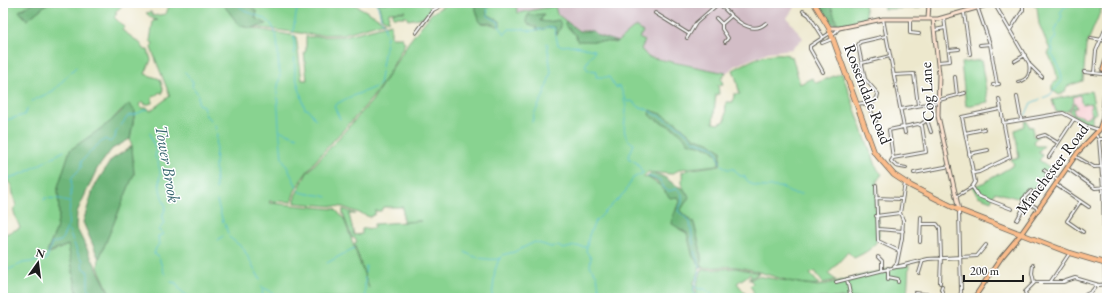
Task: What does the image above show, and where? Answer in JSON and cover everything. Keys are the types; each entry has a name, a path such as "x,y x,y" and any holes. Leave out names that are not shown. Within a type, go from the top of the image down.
{"highway":[{"name":"Rossendale Road","path":"814,3 831,33 874,152 894,175 959,210 1070,253 1106,264"}],"main road":[{"name":"Manchester Road","path":"974,298 1074,156 1097,132 1102,114 1107,57"},
{"name":"Manchester Road","path":"1105,77 1107,63"}],"street":[{"path":"416,33 433,10 446,3"},
{"path":"687,38 696,23 719,3 740,24 749,26 764,25 766,23"},
{"path":"928,19 929,3"},
{"path":"823,72 810,49 813,42 839,28 883,19 944,18 994,3 1030,64 1042,77"},
{"path":"1010,30 1023,10 1023,6 1020,3"},
{"path":"978,9 990,44 998,84 993,85"},
{"path":"803,12 809,15 823,37"},
{"path":"655,13 689,34"},
{"path":"964,13 970,54"},
{"path":"722,24 731,16"},
{"path":"716,18 722,24 722,29 728,38 725,42"},
{"path":"938,62 950,61 944,18"},
{"path":"883,19 905,133"},
{"path":"910,19 910,33 918,34"},
{"name":"Cog Lane","path":"934,19 938,62 938,116 959,210"},
{"path":"1094,73 1096,50 1107,25"},
{"path":"822,43 831,33 839,28"},
{"path":"935,30 946,28"},
{"path":"869,107 877,98 878,94 865,79 859,43 886,36"},
{"path":"1091,38 1107,41"},
{"path":"980,45 990,44"},
{"path":"949,50 959,49"},
{"path":"1015,61 1025,55"},
{"path":"862,63 890,56"},
{"path":"1018,82 1027,79 1030,74 1030,64"},
{"path":"1084,72 1094,73 1105,77"},
{"path":"894,75 914,74 918,105"},
{"path":"955,77 956,95"},
{"path":"901,109 946,100 964,93"},
{"path":"1017,97 1020,119"},
{"path":"974,173 1010,158 999,99"},
{"path":"856,105 863,103 869,107 876,121"},
{"path":"957,196 972,187 975,182 962,117 1000,110"},
{"path":"1003,122 1063,113 1092,128 1097,132 1099,139 1103,188 1106,284 1102,286 1075,278 1063,282 1034,282 1025,292 1027,298"},
{"path":"1049,157 1074,119"},
{"path":"906,168 894,165 891,161 893,158 889,130 904,126 920,125 927,120 931,132"},
{"path":"893,158 926,152 920,125"},
{"path":"964,133 983,130"},
{"path":"1038,137 1045,135 1058,143"},
{"path":"1099,139 1107,139"},
{"path":"969,154 988,150"},
{"path":"1074,156 1094,167 1101,168 1107,166"},
{"path":"914,173 950,166"},
{"path":"1066,168 1095,188 1107,188"},
{"path":"1044,170 1056,182 1088,207"},
{"path":"1028,202 1049,174"},
{"path":"895,267 903,231 903,220 900,213 905,182"},
{"path":"876,185 878,241 899,251"},
{"path":"972,187 978,196 1012,209"},
{"path":"1017,220 1023,209 1023,199 1031,191"},
{"path":"876,198 902,199"},
{"path":"1023,199 1038,209"},
{"path":"1080,202 1067,221 1083,232"},
{"path":"915,293 960,298 961,258 959,210"},
{"path":"876,216 900,213"},
{"path":"920,242 921,217"},
{"path":"921,224 937,224 940,228 941,289 944,297"},
{"path":"878,229 903,231"},
{"path":"895,267 941,257 961,258 977,256 986,245"},
{"path":"1051,281 1070,253"},
{"path":"878,257 882,261 882,270"},
{"path":"919,273 923,260"},
{"path":"1034,265 1032,273 1034,282"},
{"path":"836,282 888,268 905,266"},
{"path":"888,268 888,278 898,279 898,282"},
{"path":"847,279 850,294"},
{"path":"1073,298 1094,291 1096,284"}],"shaded area":[{"path":"515,3 797,3 787,18 803,38 792,49 768,52 737,65 726,73 637,54 622,39 615,42 584,30 580,31 557,14 518,13"},
{"path":"1091,91 1096,113 1092,116 1092,126 1070,114 1069,111 1056,112 1053,108 1052,100"}],"green space":[{"path":"3,3 33,3 19,11 27,20 48,3 125,3 115,12 117,14 114,17 124,27 122,30 140,43 145,50 148,50 151,60 145,74 160,79 163,88 162,94 160,92 152,98 152,103 145,105 144,102 139,104 141,108 148,108 150,111 170,96 151,48 153,43 150,41 153,21 158,20 153,19 146,13 151,12 153,16 166,14 170,3 222,3 240,26 296,36 302,80 307,80 304,52 306,51 306,37 344,36 391,24 391,37 401,37 405,43 377,92 313,164 302,179 295,192 292,202 269,201 270,203 335,209 344,219 369,288 354,243 357,242 355,238 352,238 343,214 343,209 356,214 349,214 354,235 362,234 362,229 374,228 374,224 421,221 403,222 403,207 383,207 381,211 375,211 375,214 370,217 343,207 295,203 295,196 307,173 372,101 408,43 431,14 448,3 474,3 480,23 492,24 497,19 492,18 487,14 488,4 491,3 515,3 518,13 555,6 557,14 566,21 565,24 576,36 616,43 635,27 637,27 643,32 639,38 645,41 641,49 648,57 726,73 721,79 723,84 718,85 719,94 716,94 713,123 718,124 725,121 726,102 733,102 734,94 740,94 733,70 760,57 774,54 788,55 789,57 792,56 800,84 812,78 816,83 842,73 877,169 882,174 877,181 879,236 875,244 862,254 854,258 848,252 828,274 836,280 823,283 815,271 810,274 819,284 791,281 738,267 702,268 700,248 694,223 680,211 689,197 683,186 682,171 684,172 686,170 720,165 721,151 709,142 694,138 677,123 656,112 652,117 680,132 693,144 708,146 718,155 719,164 717,165 681,169 671,174 648,172 644,176 644,178 647,177 680,199 680,203 676,208 679,229 687,233 693,257 700,265 699,272 693,284 696,298 112,298 98,267 99,259 134,174 130,139 135,112 121,110 110,122 70,150 58,187 59,216 56,230 47,252 50,253 68,245 78,298 3,298 3,235 20,228 13,210 16,206 11,185 7,181 3,182","holes":["528,15 544,15 540,21 549,22 557,20 561,27 557,34 555,27 537,30"]},
{"path":"33,3 48,3 27,20 19,11"},
{"path":"222,3 246,3 257,12 255,18 267,24 251,28 240,26"},
{"path":"246,3 299,3 299,6 310,3 352,3 385,22 343,34 315,35 254,27 257,12"},
{"path":"378,3 426,3 431,9 425,17 408,20 405,15 404,17 393,17 393,12 405,11 389,12 388,21 382,18"},
{"path":"474,3 491,3 488,5 487,14 500,21 500,26 480,23"},
{"path":"818,3 830,3 838,26 831,23"},
{"path":"830,3 864,3 867,20 838,26"},
{"path":"882,3 919,3 920,8 884,9"},
{"path":"1032,3 1104,3 1086,46 1083,81 1067,86 1065,92 1059,95 1052,90 1052,85 1057,80 1056,73 1048,53 1050,50 1039,24 1037,7"},
{"path":"544,14 540,21 549,22 559,20 561,26 557,35 555,27 537,30 536,27 528,24 526,20 528,15"},
{"path":"566,21 579,31 593,31 599,36 618,42 577,41 576,36 565,24"},
{"path":"981,60 988,102 966,106 961,63"},
{"path":"1091,91 1096,113 1092,116 1092,126 1083,123 1069,112 1075,102 1077,108 1073,108 1074,114 1086,118 1092,114 1090,108 1092,107 1091,103 1083,104 1081,102 1080,95 1073,97 1074,101 1068,111 1056,112 1052,100"},
{"path":"129,104 135,111 130,139 112,149 97,169 77,212 76,227 112,298 78,298 68,245 47,253 56,230 59,216 58,187 70,150 110,122"},
{"path":"650,110 662,114 677,123 694,138 709,142 721,151 720,164 718,155 710,148 687,142 675,129 649,115"},
{"path":"1025,121 1027,121 1029,126 1033,127 1033,136 1038,137 1034,140 1035,144 1037,146 1044,146 1038,152 1043,156 1039,160 1052,169 1034,191 1029,188 1017,198 995,192 991,201 978,196 972,187 985,182 1014,165 1011,159 1019,158 1015,130 1024,126"},
{"path":"132,146 134,174 99,259 83,222 94,187 111,160"},
{"path":"653,173 663,176 675,185 683,188 689,197 680,211 694,223 700,248 702,268 699,268 700,265 693,257 687,233 672,224 672,219 679,205 680,199 678,197 670,198 656,181 647,177"},
{"path":"909,264 907,298 697,298 696,286 702,270 736,268 759,273 748,280 751,276 750,274 737,283 748,297 754,292 750,286 753,283 750,280 757,276 818,286"}],"waterway":[{"path":"237,3 244,10 264,18 271,24 276,35 280,73"},
{"path":"293,32 298,3"},
{"path":"377,3 381,18"},
{"path":"486,3 488,16 499,22 499,26 505,34 509,29 524,29 531,31 554,27 558,45 570,45 594,50 594,53 590,56 585,66 588,70 597,71 596,77 609,77 616,88 619,86 628,102 632,101 639,107 644,108 681,128 694,141 711,146 717,151 720,163"},
{"path":"1025,116 1031,103 1050,95 1062,81 1059,66 1051,54 1053,52 1051,42 1057,37 1055,31 1062,16 1060,13 1065,6 1068,6 1069,3"},
{"path":"384,25 386,34"},
{"path":"294,35 295,74 305,109 308,109 316,120"},
{"path":"340,119 334,106 344,100 379,85 387,36"},
{"path":"532,122 534,114 544,95 551,72 547,43"},
{"path":"32,101 53,91 76,67"},
{"path":"185,72 193,82 192,86 198,94 198,104 203,106 206,116 213,122"},
{"path":"279,126 277,92 280,75"},
{"path":"604,298 599,289 597,276 590,266 591,258 586,251 589,235 595,222 625,192 633,178 643,173 637,163 628,158 634,144 627,138 624,130 626,109 624,98"},
{"path":"3,121 24,115 28,108"},
{"path":"93,298 88,287 88,272 82,266 83,260 79,256 68,228 72,177 81,168 81,162 94,148 105,139 110,142 115,138 116,132 128,116 148,109"},
{"path":"215,125 217,134 215,163 216,190"},
{"path":"279,127 282,158"},
{"path":"281,131 297,137"},
{"name":"Tower Brook","path":"150,133 156,151 155,158 158,161 160,171 160,191 166,206 162,218 164,224 158,230 164,234 158,236 159,244 154,254 159,257 163,271 166,275"},
{"path":"3,181 26,172 64,151"},
{"path":"283,159 297,187"},
{"path":"722,165 727,169 734,169 740,176 744,176 748,181 757,186 784,188 788,192 802,194"},
{"path":"647,176 660,180 664,188 668,191 677,189 682,194 682,202 678,211 690,222 695,255 701,268"},
{"path":"298,190 304,193 327,197"},
{"path":"44,200 45,198 61,199 70,203"},
{"path":"217,201 223,222"},
{"path":"225,224 228,234"},
{"path":"3,272 23,263 46,260 52,243 61,241 67,228"},
{"path":"218,240 223,236"},
{"path":"229,237 243,248 260,279"},
{"path":"465,252 478,258 500,259 502,255 514,252 535,242 551,247 558,246 563,249 575,246 586,247"},
{"path":"327,263 354,248"},
{"path":"492,298 495,270 499,259"},
{"path":"365,273 366,266"},
{"path":"697,298 693,290 700,271"},
{"path":"365,277 365,298"},
{"name":"Tower Brook","path":"171,282 176,283 180,290 190,298"},
{"path":"262,287 270,291 276,298"},
{"path":"262,287 263,298"},
{"path":"695,287 705,289 716,298"}]}
